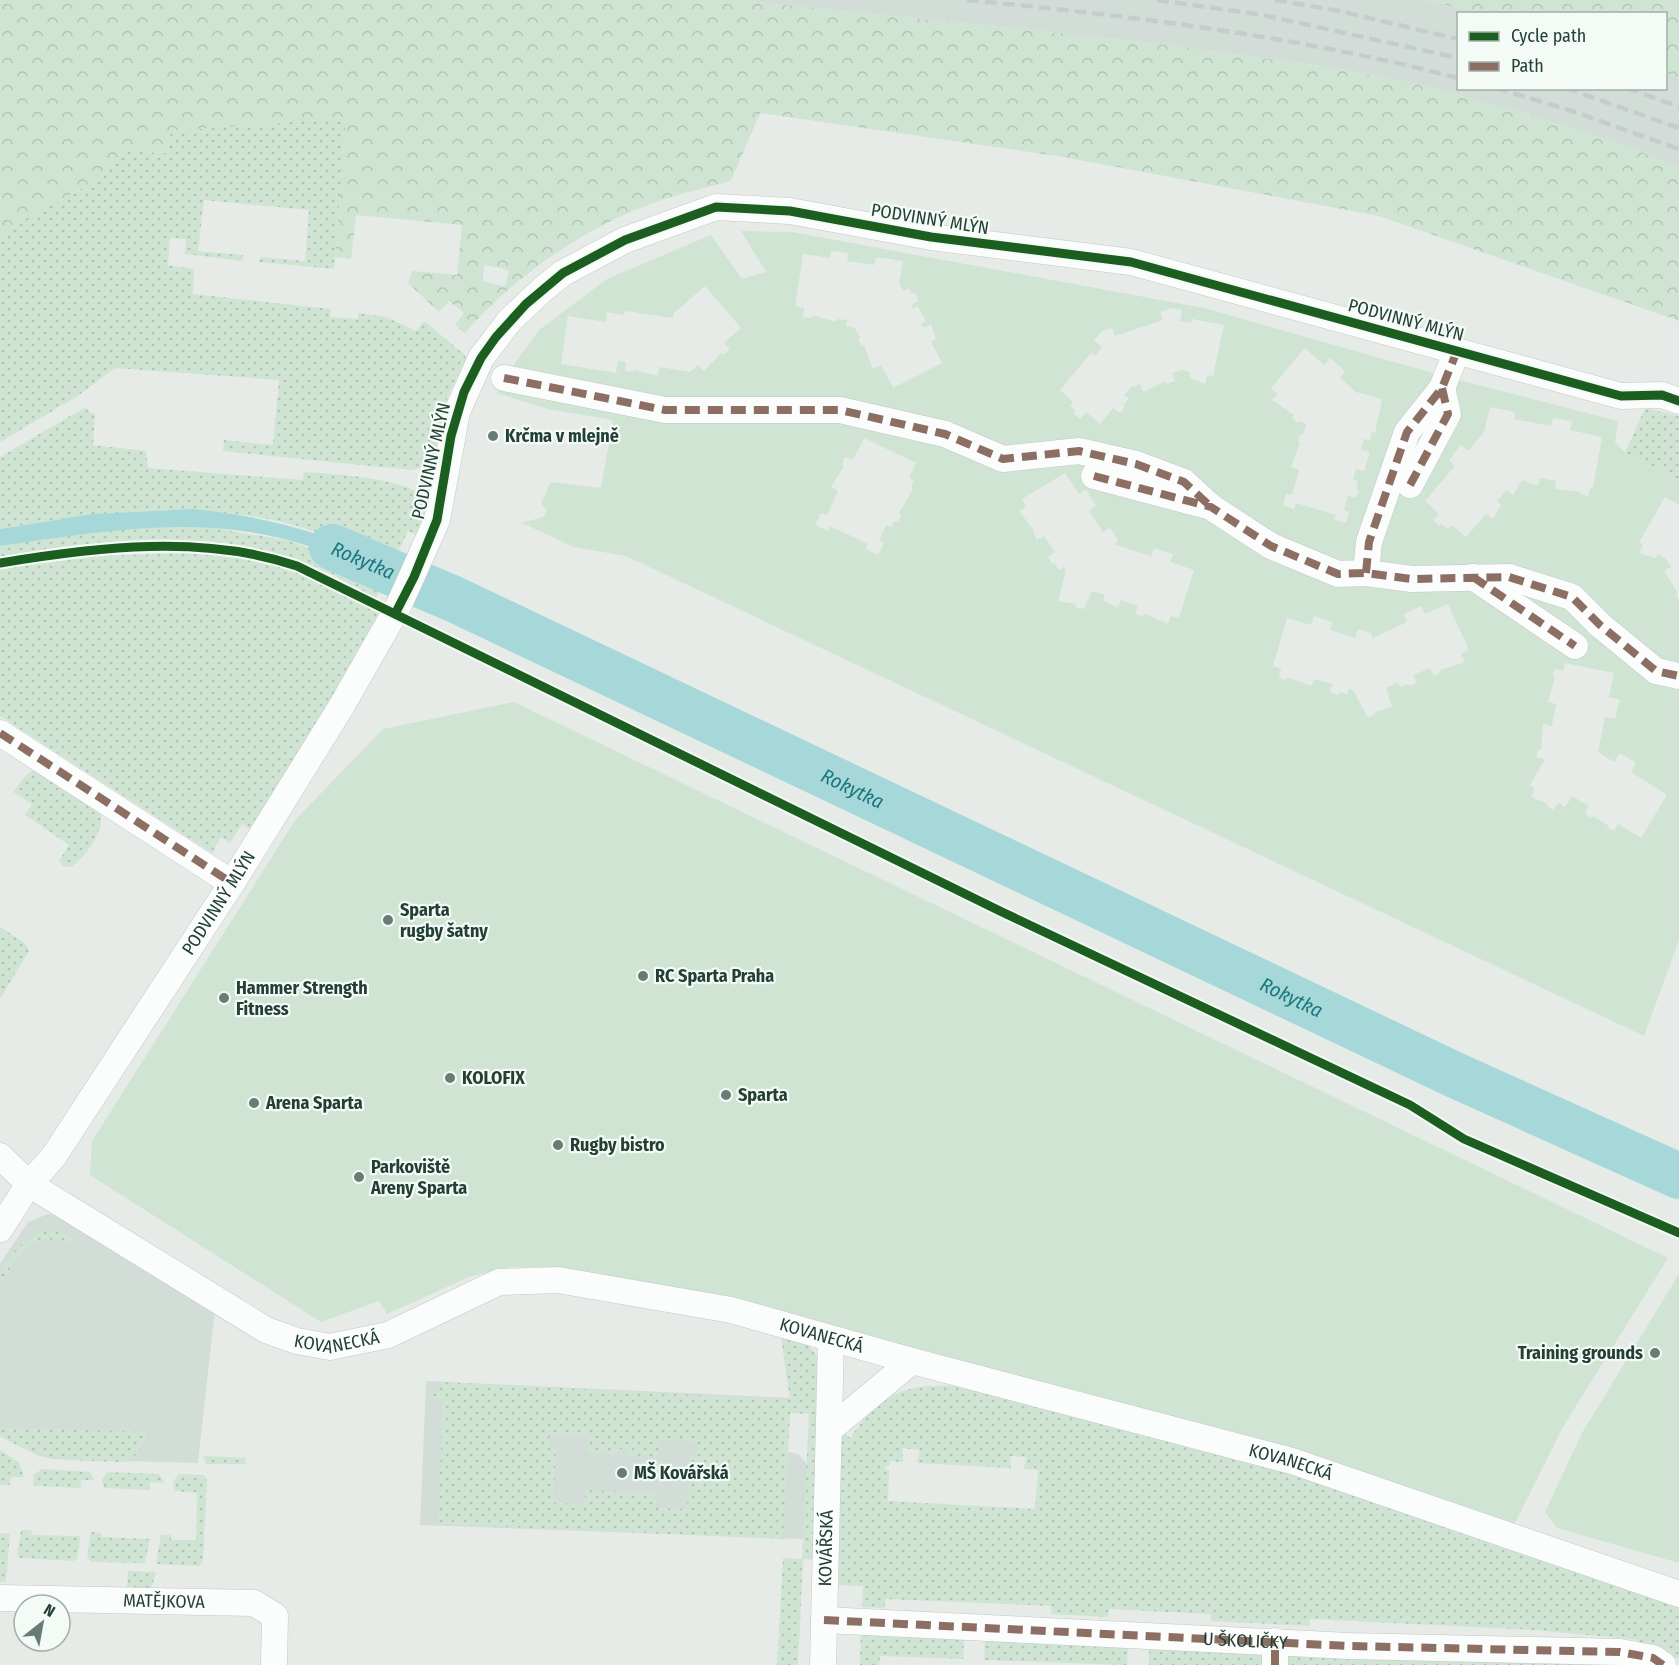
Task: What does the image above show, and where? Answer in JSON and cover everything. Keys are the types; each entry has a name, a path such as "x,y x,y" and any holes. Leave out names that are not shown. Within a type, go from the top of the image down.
{"street":[{"name":"PODVINNÝ MLÝN","path":"0,1229 29,1184 54,1156 232,883 341,707 398,607 426,548 440,506 451,436 464,392 481,357 510,320 563,273 625,240 716,207 790,211 931,237 1131,262 1621,396 1662,396 1679,401"},
{"name":"PODVINNÝ MLÝN","path":"1366,573 1369,542 1407,432 1442,388 1457,351"},
{"path":"504,378 553,390 665,410 840,410 945,434 1003,459 1079,451 1136,464 1184,482 1211,507 1271,546 1338,574 1366,573 1412,579 1509,577 1572,597 1600,625 1656,671 1679,676"},
{"path":"1410,485 1448,414 1442,388"},
{"path":"1094,476 1211,507"},
{"path":"1473,576 1575,646"},
{"path":"0,733 232,883"},
{"name":"KOVANECKÁ","path":"0,1156 29,1184 266,1330 297,1341 330,1347 388,1335 499,1282 558,1280 731,1310 912,1361 1292,1461 1679,1594"},
{"name":"KOVÁŘSKÁ","path":"823,1665 831,1339"},
{"path":"829,1430 912,1361"},
{"name":"MATĚJKOVA","path":"0,1598 254,1603 274,1616 274,1665"},
{"name":"U ŠKOLIČKY","path":"824,1620 1275,1653 1349,1646 1620,1652 1653,1658 1663,1665"}],"shaded area":[{"path":"739,0 1426,0 1474,12 1457,12 1457,90 1667,90 1667,73 1679,78 1679,167 1620,144 1517,111 1421,85 1335,68 1144,42"},
{"path":"48,1214 70,1217 215,1310 198,1463 53,1459 37,1455 0,1436 0,1264 28,1222"},
{"path":"426,1381 790,1398 788,1452 798,1454 807,1464 804,1539 420,1525"}],"green space":[{"path":"0,0 739,0 1144,42 1335,68 1421,85 1517,111 1620,144 1679,167 1679,321 1379,216 1058,156 760,113 731,181 673,196 637,209 583,236 531,271 507,291 465,333 455,325 464,313 449,301 439,312 408,283 412,271 457,275 462,225 356,215 351,259 335,257 346,118 170,131 168,153 123,151 98,180 33,214 0,235","holes":["485,265 509,270 505,287 482,281"]},
{"path":"1426,0 1679,0 1679,78 1667,73 1667,12 1474,12"},
{"path":"346,118 334,269 259,262 260,257 305,261 309,210 204,200 198,251 243,255 243,261 185,254 186,239 170,238 168,265 194,269 193,294 331,309 330,317 358,319 358,313 386,317 416,331 424,321 465,355 466,359 448,396 433,459 420,468 411,470 223,451 224,440 273,445 279,380 115,368 76,397 0,442 0,235 33,214 98,180 123,151 168,153 170,131"},
{"path":"741,231 792,232 1204,308 1447,377 1618,421 1615,442 1625,453 1679,480 1679,505 1665,497 1639,542 1643,545 1639,553 1655,558 1658,554 1666,559 1671,567 1664,571 1678,593 1676,594 1679,600 1679,940 1644,1036 626,556 574,547 522,523 543,517 547,510 541,503 551,482 601,488 613,420 548,409 497,393 504,378 539,330 607,279 711,235 742,279 766,272","holes":["831,251 848,253 847,261 874,265 876,257 903,261 899,283 903,291 909,288 912,294 915,293 919,301 911,305 913,309 918,306 926,321 921,324 923,328 931,324 936,339 931,342 942,363 893,388 881,365 873,369 855,328 846,326 847,320 837,319 836,322 812,315 811,318 803,317 804,308 795,306 803,254 830,258","705,286 741,328 724,343 730,349 724,355 721,353 704,371 698,365 690,372 660,367 658,376 634,370 633,372 625,371 626,362 618,361 616,373 561,364 568,316 606,322 607,312 624,315 625,311 673,318 674,313","1171,308 1182,310 1180,321 1191,323 1192,319 1224,325 1213,376 1207,375 1205,384 1190,378 1190,372 1182,370 1172,373 1175,381 1167,384 1166,381 1143,392 1140,384 1131,387 1124,395 1129,398 1120,413 1113,408 1100,424 1086,412 1080,419 1074,414 1076,411 1070,406 1073,402 1060,390 1091,353 1095,356 1102,347 1094,340 1101,332 1112,328 1115,336 1163,320 1160,312","1305,348 1324,365 1330,358 1345,371 1340,378 1356,392 1382,399 1375,433 1372,432 1370,440 1364,439 1361,450 1370,452 1364,471 1356,469 1353,479 1358,481 1356,489 1359,490 1356,498 1348,496 1344,510 1349,512 1346,523 1335,520 1336,515 1296,503 1294,509 1283,505 1286,494 1292,495 1299,470 1291,467 1300,443 1298,442 1300,435 1303,435 1306,425 1300,421 1298,423 1292,418 1294,415 1272,400 1278,394 1271,388","1490,407 1515,412 1514,419 1551,426 1553,418 1572,421 1570,430 1602,437 1593,488 1590,488 1588,496 1580,494 1581,492 1555,489 1556,481 1540,478 1538,486 1522,480 1513,495 1506,490 1497,501 1501,505 1493,519 1486,514 1466,537 1452,525 1448,529 1441,524 1439,526 1433,520 1439,514 1425,501 1455,466 1449,460 1461,445 1468,451 1484,432","864,438 916,463 909,478 914,481 911,487 913,489 899,513 901,514 898,522 895,521 891,527 886,525 879,541 884,543 878,555 866,549 868,544 830,526 828,531 815,525 821,513 827,515 838,491 831,487 844,466 842,464 845,457 853,460","1065,473 1079,494 1086,489 1096,506 1089,511 1103,532 1110,528 1118,540 1116,545 1151,556 1154,548 1173,554 1170,562 1194,570 1179,618 1171,616 1168,624 1144,613 1143,616 1135,614 1138,606 1121,600 1118,608 1103,600 1105,595 1092,591 1084,609 1075,607 1076,604 1058,601 1066,570 1064,567 1059,570 1054,563 1052,564 1048,557 1055,552 1044,536 1037,540 1033,533 1035,532 1019,511 1026,507 1022,499","1448,604 1469,650 1461,654 1465,662 1440,670 1441,672 1434,676 1430,668 1413,675 1417,683 1410,686 1408,684 1400,687 1398,682 1386,688 1392,707 1375,712 1368,718 1353,690 1349,689 1347,694 1339,692 1338,695 1330,692 1333,684 1314,679 1311,686 1288,677 1286,680 1279,678 1281,669 1273,666 1287,618 1311,625 1314,616 1332,622 1330,630 1355,638 1358,629 1371,633 1373,638 1407,622 1404,614 1421,606 1425,614","1565,663 1614,673 1609,697 1620,700 1615,719 1605,717 1598,752 1614,762 1620,753 1636,763 1631,772 1667,795 1641,838 1618,824 1614,831 1593,816 1592,818 1585,814 1589,806 1572,796 1565,807 1558,803 1553,810 1547,806 1548,804 1531,797 1535,789 1530,785 1545,759 1536,757 1538,750 1541,750 1543,724 1552,726 1556,704 1548,702 1555,678 1553,677 1554,669 1563,671"]},
{"path":"86,407 88,411 95,414 93,445 146,451 148,468 303,480 304,472 370,478 406,487 419,494 425,502 424,519 416,534 408,531 393,563 300,527 268,519 201,511 167,510 101,514 0,529 0,457"},
{"path":"1645,408 1679,416 1679,480 1625,453"},
{"path":"201,526 291,541 386,578 376,598 298,560 225,543 188,540 112,542 0,557 0,546 128,527"},
{"path":"185,553 232,557 287,568 379,613 333,695 250,829 242,824 230,843 221,837 212,853 0,716 0,569 99,556"},
{"name":"Sparta","path":"514,702 1668,1258 1563,1427 1514,1525 1199,1428 727,1296 548,1267 511,1267 469,1277 387,1314 379,1301 321,1322 90,1175 92,1141 296,819 383,729"},
{"path":"33,771 40,771 100,811 98,834 88,850 71,867 63,866 59,861 69,845 25,815 32,804 13,792 26,775"},
{"path":"0,927 25,943 29,951 0,999"},
{"path":"47,1230 62,1233 75,1240 73,1244 59,1240 47,1240 28,1247 0,1285 4,1267 9,1258 30,1238"},
{"name":"Training grounds","path":"1679,1274 1679,1563 1557,1528 1545,1512 1582,1433"},
{"path":"780,1330 807,1344 815,1352 820,1362 824,1385 824,1415 850,1438 864,1419 893,1396 924,1386 942,1386 984,1389 1240,1456 1679,1600 1679,1659 1637,1647 1639,1641 1632,1639 1534,1630 1310,1619 1309,1626 1211,1621 1211,1614 1109,1609 1108,1617 1051,1614 1051,1606 886,1599 884,1608 862,1607 863,1586 832,1585 833,1561 803,1559 798,1665 777,1665 783,1558 802,1559 809,1414 790,1413 783,1539 438,1524 443,1399 431,1398 444,1382 790,1400","holes":["550,1435 597,1436 588,1438 588,1453 618,1454 618,1449 628,1449 628,1455 658,1457 659,1442 651,1440 698,1442 697,1456 690,1456 687,1509 656,1508 656,1493 586,1490 585,1504 554,1503 556,1449 548,1448","902,1448 920,1450 917,1463 1011,1468 1010,1456 1026,1457 1024,1469 1038,1470 1035,1509 888,1501 889,1470 886,1470 885,1466 889,1466 890,1461 903,1462"]},
{"path":"0,1427 146,1432 140,1450 126,1462 90,1461 61,1459 32,1452 0,1436"},
{"path":"0,1450 19,1462 24,1477 11,1477 10,1485 0,1485"},
{"path":"203,1456 246,1458 245,1464 206,1464"},
{"path":"42,1469 90,1472 94,1480 81,1480 80,1488 34,1486 33,1475"},
{"path":"108,1472 159,1474 164,1483 150,1482 150,1490 104,1488 102,1479"},
{"path":"179,1474 204,1475 207,1480 203,1560 200,1566 156,1564 161,1535 171,1535 171,1540 196,1540 197,1493 174,1491 172,1483"},
{"path":"21,1530 31,1530 32,1535 80,1536 78,1558 74,1561 19,1558 17,1555"},
{"path":"91,1532 101,1533 101,1537 150,1539 145,1563 91,1562 87,1556"},
{"path":"0,1533 10,1534 6,1582 0,1582"},
{"path":"128,1571 156,1572 151,1589 127,1588"},
{"path":"861,1628 1251,1645 1264,1655 1266,1665 1149,1665 1149,1648 1128,1647 1127,1665 984,1660 985,1641 964,1640 963,1659 880,1656 879,1665 860,1665"},
{"path":"1291,1652 1626,1665 1286,1665"}],"water":[{"path":"193,509 221,512 296,528 343,543 393,563 386,578 328,553 292,541 219,528 146,528 0,546 0,529 92,514"}],"waterway":[{"name":"Rokytka","path":"332,547 456,600 1457,1076 1679,1176"}],"railway":[{"path":"967,0 1214,29 1337,50 1457,78"},
{"path":"1157,0 1263,15 1457,58"},
{"path":"1275,0 1339,11 1457,39"},
{"path":"1503,90 1575,112 1679,149"},
{"path":"1572,90 1679,128"},
{"path":"1632,90 1679,107"}],"marked path":[{"path":"1366,573 1369,542 1407,432 1442,388 1457,351"},
{"path":"504,378 665,410 840,410 945,434 1003,459 1079,451 1136,464 1184,482 1211,507"},
{"path":"1410,485 1448,414 1442,388"},
{"path":"1094,476 1211,507 1271,546 1338,574 1366,573 1412,579 1509,577 1572,597 1600,625 1656,671 1679,676"},
{"path":"1473,577 1575,646"},
{"path":"0,733 232,883"},
{"path":"824,1620 1349,1646 1620,1652 1653,1658 1663,1665"},
{"path":"1275,1641 1275,1665"}],"cycle path":[{"path":"395,614 414,577 437,520 451,436 464,392 481,358 496,337 526,304 563,273 625,240 716,207 790,211 931,237 1131,262 1621,396 1662,395 1679,401"},
{"path":"0,563 74,552 149,546 224,550 261,556 297,566 1002,912 1410,1105 1464,1139 1679,1233"}],"place":[{"name":"Krčma v mlejně","path":"493,436"},
{"name":"Sparta rugby šatny","path":"388,920"},
{"name":"RC Sparta Praha","path":"643,976"},
{"name":"Hammer Strength Fitness","path":"224,998"},
{"name":"KOLOFIX","path":"450,1078"},
{"name":"Sparta","path":"726,1095"},
{"name":"Arena Sparta","path":"254,1103"},
{"name":"Rugby bistro","path":"558,1145"},
{"name":"Parkoviště Areny Sparta","path":"359,1177"},
{"name":"Training grounds","path":"1655,1353"},
{"name":"MŠ Kovářská","path":"622,1473"}]}
